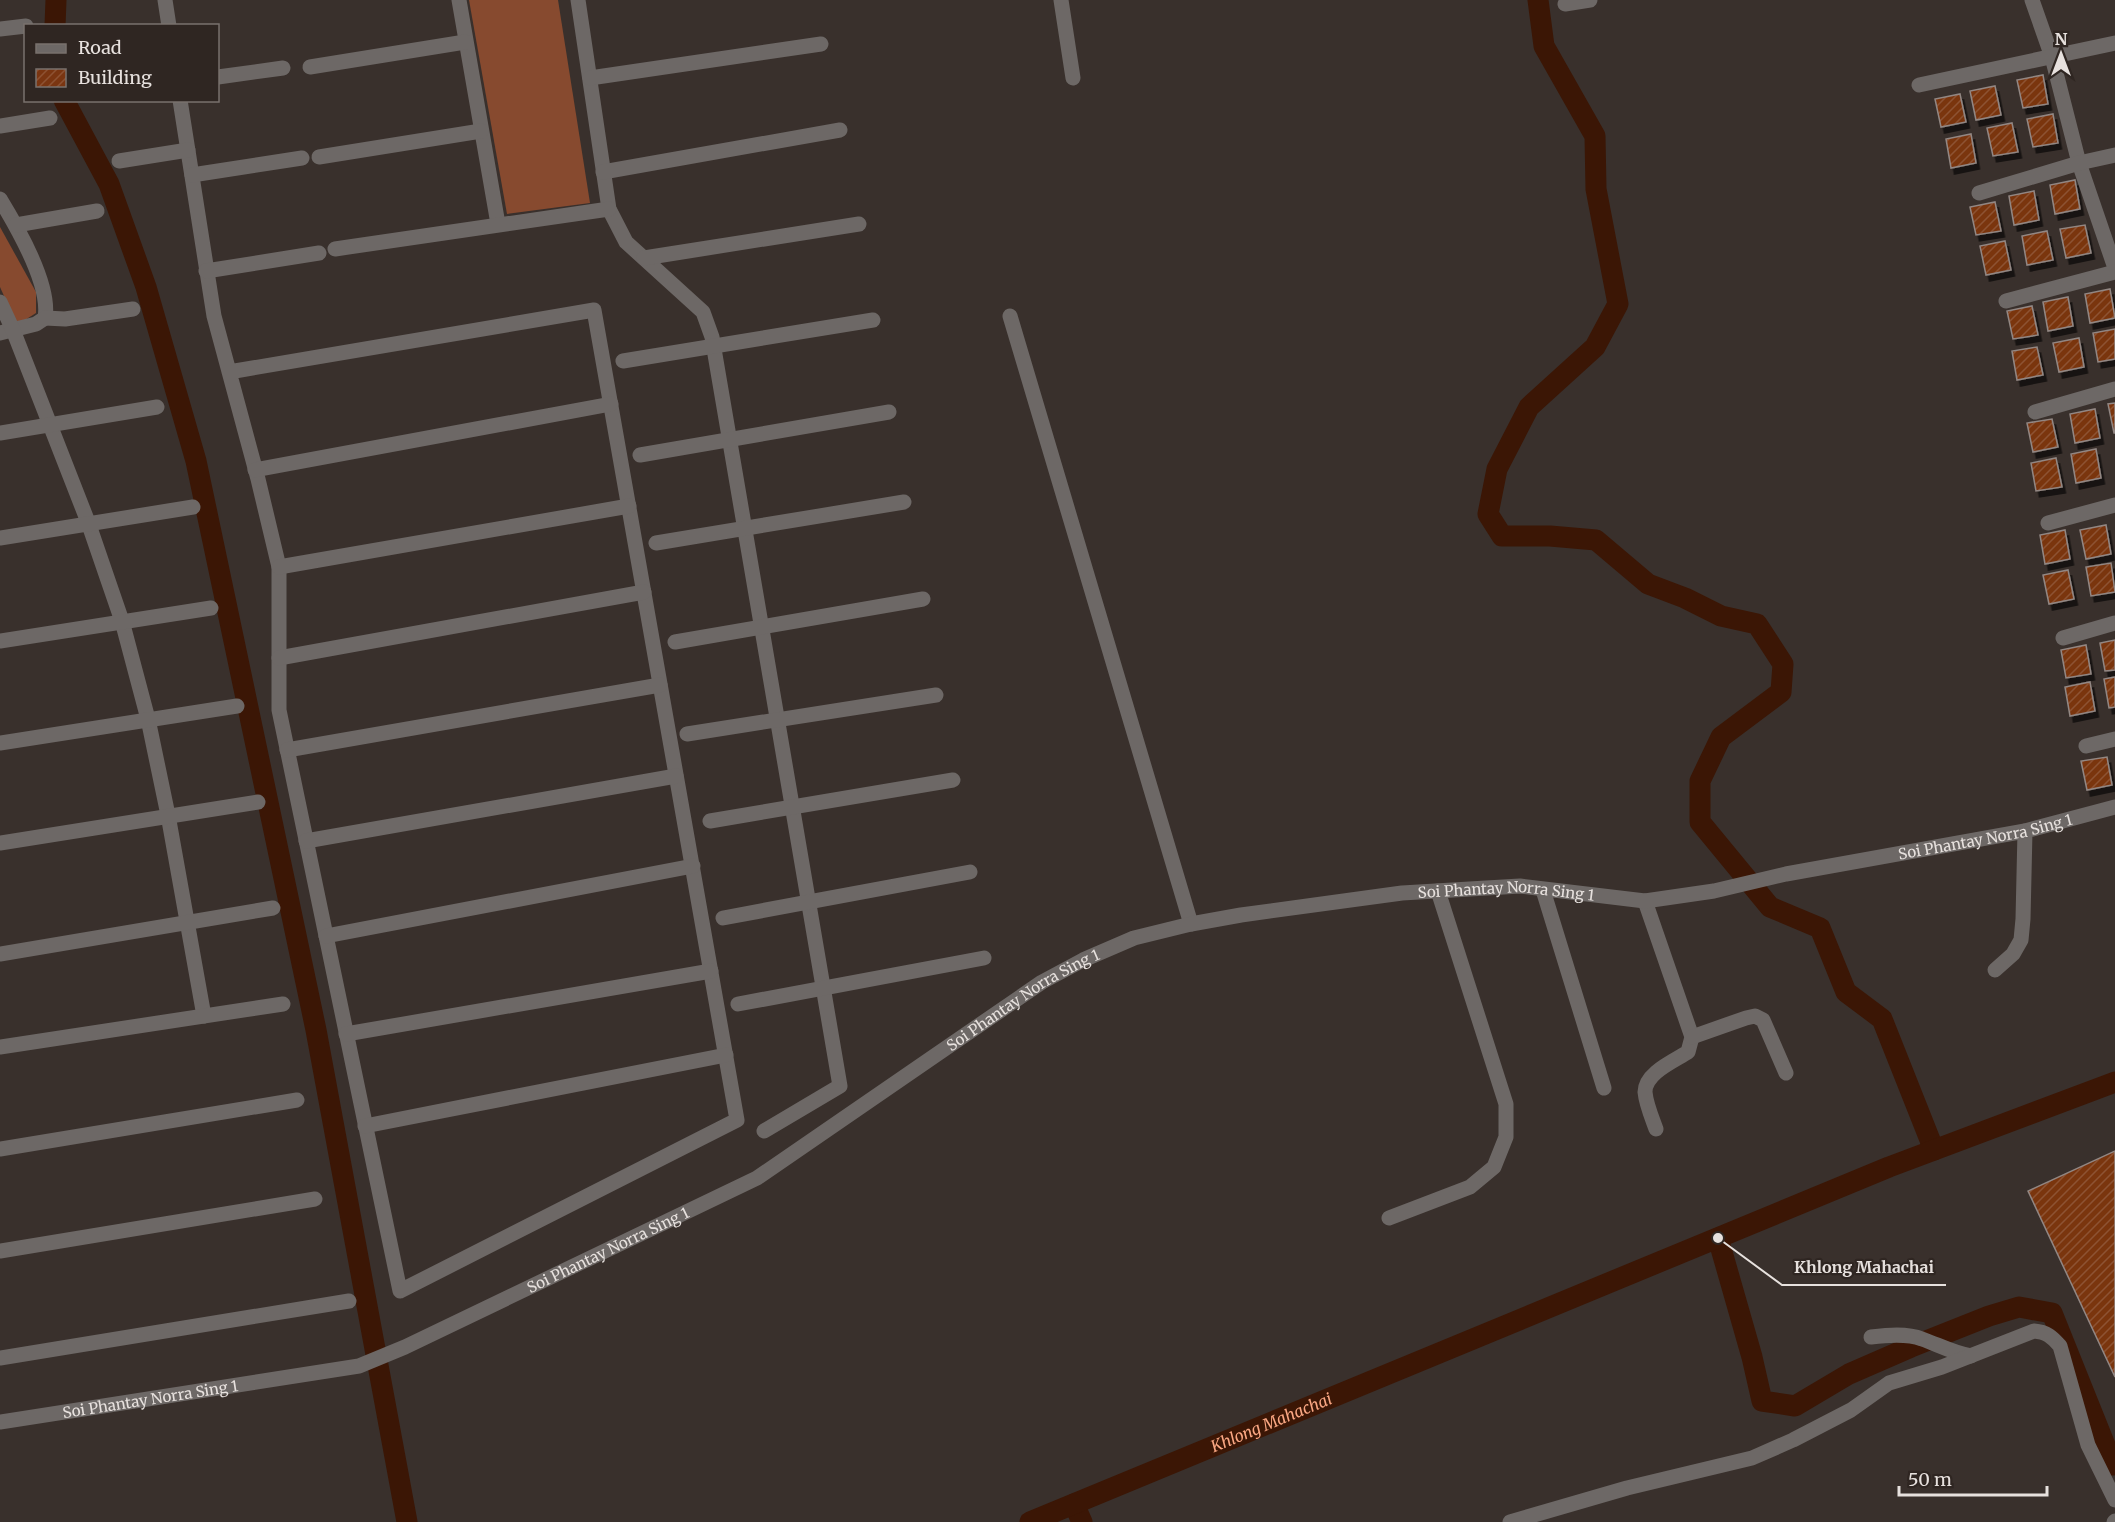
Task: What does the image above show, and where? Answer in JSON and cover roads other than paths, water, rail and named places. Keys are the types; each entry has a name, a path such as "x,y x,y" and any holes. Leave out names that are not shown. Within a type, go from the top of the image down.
{"street":[{"path":"165,0 169,24"},
{"path":"459,0 498,224"},
{"path":"578,0 609,209 626,242 702,312 712,337 840,1086 764,1131"},
{"path":"1061,0 1073,78"},
{"path":"1565,4 1590,0"},
{"path":"2006,302 2115,270 2079,163 2052,57 2032,0"},
{"path":"0,29 24,26"},
{"path":"310,67 465,42"},
{"path":"1919,85 2115,42"},
{"path":"590,78 821,44"},
{"path":"219,77 283,68"},
{"path":"180,102 214,316 279,567 279,710 400,1291 737,1120 594,310 229,372"},
{"path":"0,126 50,118"},
{"path":"603,172 840,130"},
{"path":"319,158 481,131"},
{"path":"119,161 188,150"},
{"path":"1979,193 2079,163 2115,155"},
{"path":"192,175 302,158"},
{"path":"0,199 16,225 45,292 47,307 45,318"},
{"path":"336,249 609,209"},
{"path":"16,225 98,211"},
{"path":"644,258 858,224"},
{"path":"206,271 319,253"},
{"path":"0,302 6,332 51,425 122,621 148,719 168,815 204,1016"},
{"path":"6,332 36,324 45,318 65,319 133,309"},
{"path":"1010,316 1191,924"},
{"path":"623,361 873,320"},
{"path":"2035,412 2115,389"},
{"path":"255,470 611,404"},
{"path":"0,433 157,407"},
{"path":"640,455 889,412"},
{"path":"656,543 904,502"},
{"path":"2048,523 2115,505"},
{"path":"279,567 629,506"},
{"path":"0,538 88,522 193,507"},
{"path":"279,658 644,591"},
{"path":"675,642 923,599"},
{"path":"0,641 211,608"},
{"path":"2063,638 2115,623"},
{"path":"287,750 660,685"},
{"path":"687,734 936,695"},
{"path":"0,743 237,706"},
{"path":"2086,746 2115,739"},
{"path":"306,841 676,776"},
{"path":"710,821 953,780"},
{"path":"0,843 258,802"},
{"name":"Soi Phantay Norra Sing 1","path":"0,1422 359,1366 405,1347 757,1178 1042,982 1083,960 1134,938 1241,915 1379,896 1438,891 1520,886 1645,901 1714,891 1786,874 2025,831 2115,807"},
{"path":"1995,970 2013,954 2021,940 2025,831"},
{"path":"326,936 693,866"},
{"path":"723,918 970,872"},
{"path":"1543,890 1604,1088"},
{"path":"1389,1218 1470,1187 1494,1167 1506,1137 1506,1104 1438,891"},
{"path":"1645,901 1692,1037 1688,1052 1654,1074 1646,1084 1645,1094 1656,1129"},
{"path":"0,954 273,908"},
{"path":"738,1004 984,958"},
{"path":"346,1034 711,971"},
{"path":"0,1047 283,1004"},
{"path":"1692,1037 1755,1016 1763,1020 1786,1072"},
{"path":"365,1126 726,1055"},
{"path":"0,1149 297,1100"},
{"path":"0,1251 315,1199"},
{"path":"0,1358 349,1301"},
{"path":"1510,1522 1627,1488 1752,1458 1851,1410 1889,1383 1971,1356 2034,1331 2043,1331 2060,1347 2088,1445 2115,1500"},
{"path":"1871,1337 1892,1335 1921,1338 1957,1353 1971,1356"}],"waterway":[{"path":"55,24 56,0"},
{"path":"1538,0 1544,46 1595,136 1596,189 1618,304 1595,347 1529,407 1497,469 1488,514 1502,536 1550,536 1596,540 1648,584 1685,598 1721,616 1757,624 1783,664 1781,692 1721,737 1700,781 1700,822 1770,907 1820,928 1846,992 1882,1019 1934,1150"},
{"path":"65,102 109,184 146,287 196,461 316,1030 407,1522"},
{"name":"Khlong Mahachai","path":"1030,1522 1889,1167 2115,1082"},
{"path":"1718,1238 1752,1357 1762,1401 1795,1406 1849,1374 1989,1316 2019,1307 2052,1313 2113,1465"},
{"path":"1074,1504 1082,1522"}],"place":[{"name":"Khlong Mahachai","path":"1718,1238"}]}
